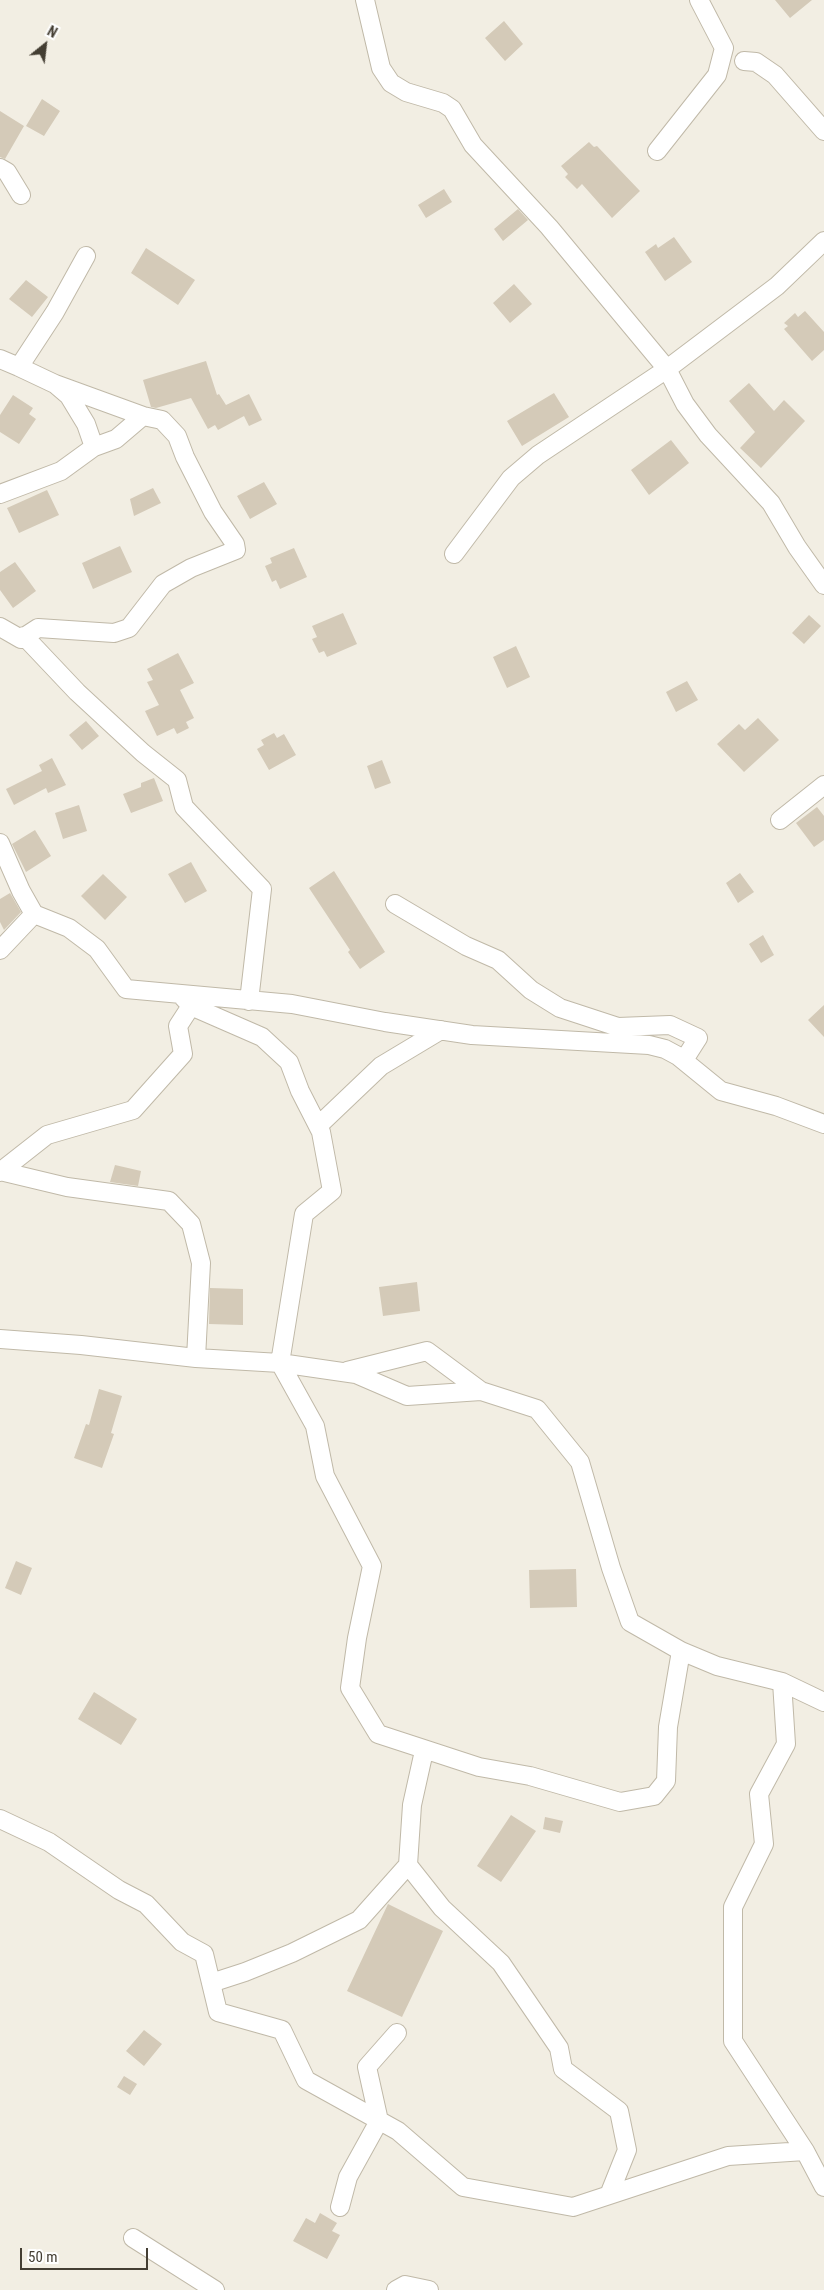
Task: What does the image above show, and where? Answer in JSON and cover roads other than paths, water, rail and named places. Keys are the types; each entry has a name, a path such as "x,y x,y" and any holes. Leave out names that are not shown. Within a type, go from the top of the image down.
{"street":[{"path":"365,0 381,68 391,83 406,92 443,103 452,109 473,145 549,227 667,369 685,404 708,435 772,503 824,586"},
{"path":"698,0 724,48 744,61 756,62 775,75 824,131"},
{"path":"657,151 717,75 724,48"},
{"path":"717,75 744,61"},
{"path":"0,168 7,172 21,195"},
{"path":"454,554 517,473 538,455 667,369 777,286 824,241"},
{"path":"19,367 54,312 86,256"},
{"path":"0,359 55,384 143,416 162,420 177,436 185,458 214,512 235,544 236,550 191,568 163,584 129,628 114,633 38,628 20,639 0,627"},
{"path":"55,384 69,396 86,424 94,447"},
{"path":"0,494 61,470 94,447 116,439 143,416"},
{"path":"24,636 77,692 143,753 177,780 184,807 262,889 249,1001"},
{"path":"780,820 824,786"},
{"path":"0,843 21,891 34,914 69,928 97,949 126,990 186,1001 249,1001 292,1004 385,1022 472,1035 649,1045 665,1049 684,1060 721,1091 776,1106 824,1124"},
{"path":"395,904 466,946 498,960 531,990 560,1008 618,1027 670,1025 698,1038 684,1060"},
{"path":"0,950 34,914"},
{"path":"186,1001 262,1037 289,1062 300,1091 321,1132 332,1191 304,1214 280,1363 315,1426 325,1476 372,1566 357,1638 350,1688 378,1734 479,1768 530,1776 620,1802 654,1796 666,1781 668,1727 681,1651"},
{"path":"0,1171 48,1135 133,1110 183,1054 178,1026 186,1001"},
{"path":"318,1126 381,1066 441,1030"},
{"path":"0,1171 68,1187 169,1201 191,1224 201,1263 196,1358"},
{"path":"0,1338 196,1358 280,1363 344,1372 356,1374 407,1396 481,1391"},
{"path":"344,1372 428,1351 481,1391 537,1409 580,1462 611,1568 630,1622 681,1651 717,1666 782,1682 824,1702"},
{"path":"782,1682 786,1744 759,1794 764,1844 733,1908 733,2041 805,2151 824,2187"},
{"path":"211,1983 292,1953 359,1920 408,1865 412,1805 424,1751"},
{"path":"0,1819 49,1842 119,1890 146,1904 182,1942 204,1954 218,2012 282,2030 306,2080 398,2131 463,2187 573,2207 728,2156 805,2151"},
{"path":"408,1865 442,1908 501,1963 559,2048 563,2069 619,2111 627,2150 609,2195"},
{"path":"340,2207 348,2177 379,2121 367,2067 397,2033"},
{"path":"133,2238 215,2290"},
{"path":"396,2290 405,2285 429,2290"}]}
